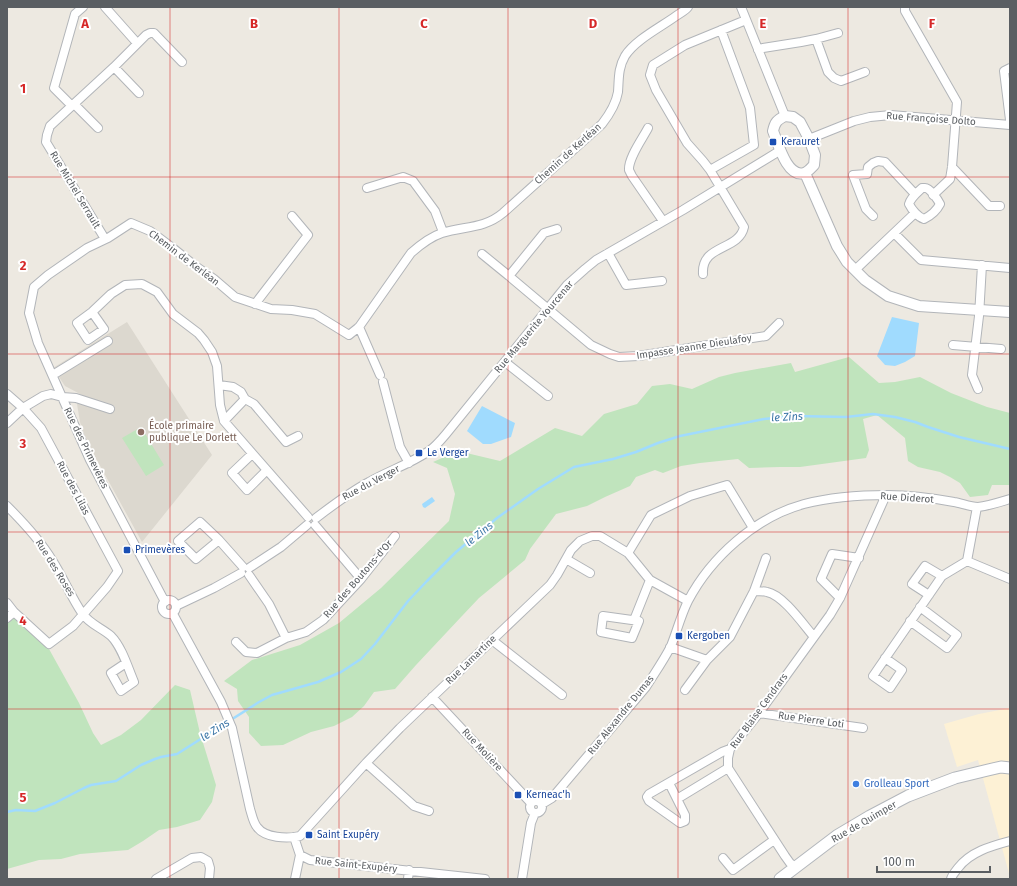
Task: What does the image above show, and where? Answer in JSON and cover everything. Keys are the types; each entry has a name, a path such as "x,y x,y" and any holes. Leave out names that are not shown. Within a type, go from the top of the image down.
{"main road":[{"name":"Rue de Quimper","path":"955,778 960,773 976,767 1010,760"},
{"name":"Rue de Quimper","path":"780,879 838,835 908,796 955,778 994,768 1010,768"}],"street":[{"path":"83,7 75,14 54,88 98,128"},
{"path":"105,7 137,43"},
{"name":"Chemin de Kerléan","path":"34,287 48,275 87,248 105,240 131,223 150,231 235,296 271,309 292,310 315,314 348,335 359,327 411,252 421,244 443,232 476,226 496,220 602,124 614,105 618,93 619,71 626,54 637,43 688,7"},
{"path":"741,7 785,116"},
{"path":"905,7 907,14 957,102 950,179 933,195"},
{"path":"703,274 702,268 707,257 738,238 743,233 744,227 710,170 687,143 656,90 650,75 653,65 685,45 746,20"},
{"path":"710,170 754,145 750,108 721,30"},
{"name":"Rue Michel Serrault","path":"105,240 46,142 50,126 150,32 154,33 182,62"},
{"path":"758,50 838,33"},
{"path":"816,38 828,72 834,78 841,81 865,72"},
{"path":"114,67 140,93"},
{"path":"1010,68 1004,71 1010,120"},
{"name":"Rue Françoise Dolto","path":"808,139 854,121 892,114 1010,125"},
{"path":"785,116 793,117 800,122 808,139 815,155 814,165 805,173 794,172 788,166 781,150 773,131 774,125 778,120 785,116"},
{"path":"648,128 630,161 629,169 632,176 663,221"},
{"name":"Rue Marguerite Yourcenar","path":"409,463 430,450 446,434 567,285 585,269 608,253 683,210 781,150"},
{"path":"873,216 866,209 853,175 867,174 868,167 872,163 878,161 885,162 915,194"},
{"path":"952,167 989,206 1000,206"},
{"path":"805,173 837,246 848,262 865,280 888,296 919,306 1010,312"},
{"path":"367,188 403,177 414,181 435,211 443,232"},
{"path":"922,188 928,189 933,195 940,204 924,219 921,218 915,213 909,204 910,201 922,188"},
{"path":"855,270 915,213"},
{"path":"255,304 308,235 292,216"},
{"path":"509,276 544,233 557,229"},
{"path":"894,233 920,260 1010,268"},
{"path":"608,253 626,284 662,281"},
{"name":"Impasse Jeanne Dieulafoy","path":"482,254 591,344 619,357 638,356 766,336 780,324"},
{"path":"978,389 972,375 982,265"},
{"path":"92,312 111,294 125,285 142,284 157,292 173,314 198,333 212,352 217,366 220,405 224,421 361,578"},
{"name":"Rue des Primevères","path":"34,287 29,313 38,343 90,460 165,602"},
{"path":"359,327 381,378 400,447 409,463"},
{"path":"56,373 108,341"},
{"path":"954,345 1001,349"},
{"path":"505,362 548,396"},
{"path":"219,385 233,387 241,392 254,404 286,442 298,436"},
{"name":"Rue des Lilas","path":"7,394 23,408 41,428 118,571 107,587 83,614"},
{"path":"7,424 23,408 43,396 51,394 62,397 76,398 110,409"},
{"path":"224,421 246,398"},
{"path":"252,454 232,473 242,485 247,490 267,470"},
{"name":"Rue du Verger","path":"174,610 245,571 281,548 332,505 350,493 370,481 409,463"},
{"path":"628,553 651,515 692,496 727,485 753,528"},
{"name":"Rue Diderot","path":"803,504 837,498 886,495 910,496 954,502 977,507 1010,499"},
{"name":"Rue Blaise Cendrars","path":"728,768 730,749 759,713 830,615 840,598 886,495"},
{"name":"Rue Alexandre Dumas","path":"542,804 552,798 646,687 670,647 688,601 700,580 716,561 730,546 753,528 780,513 803,504"},
{"name":"Rue des Roses","path":"7,506 37,538 52,560 83,614 94,625 111,636 118,646 126,663"},
{"path":"885,658 942,576 967,561 977,507"},
{"path":"219,540 196,559 178,541 200,522 219,540 245,571 269,604 286,638"},
{"name":"Rue des Boutons-d'Or","path":"236,642 246,652 257,653 286,638 306,632 323,620 361,578 395,536"},
{"name":"Rue Lamartine","path":"294,837 300,836 400,728 550,585 571,550 580,541 592,536 600,536 628,553 650,580"},
{"path":"840,598 821,579 832,554 859,558"},
{"path":"685,690 707,660 730,637 754,591 766,558"},
{"path":"566,559 590,573"},
{"path":"967,561 1010,579"},
{"path":"929,595 912,584 925,566 942,576"},
{"path":"634,620 650,580 688,601"},
{"path":"754,591 767,592 778,597 814,637"},
{"path":"174,610 166,614 163,611 162,606 169,600 174,602 174,610 221,702 232,728 253,821 257,828 265,834 272,836 294,837 300,855 296,879"},
{"path":"7,603 14,612 49,644 73,626 83,614"},
{"path":"910,621 947,648 957,635 920,607"},
{"path":"7,618 14,612"},
{"path":"603,616 634,620 639,621 632,638 601,632 603,616"},
{"path":"492,640 562,695"},
{"path":"670,647 707,660"},
{"name":"Rue Molière","path":"432,697 531,803"},
{"name":"Rue Pierre Loti","path":"759,713 863,728"},
{"path":"669,783 685,815 685,821 680,823 649,801 647,797 649,794 722,752 730,749"},
{"path":"366,763 414,806 429,811"},
{"path":"677,799 728,768 774,840 790,863 796,867"},
{"path":"537,801 543,806 539,813 535,813 531,810 530,806 531,803 537,801"},
{"path":"522,879 531,823 535,813"},
{"path":"723,858 733,870 774,840"},
{"path":"951,879 962,863 973,854 994,845 1010,841"},
{"name":"Rue Saint-Exupéry","path":"300,855 310,860 485,879"},
{"path":"161,878 192,858 201,858 208,861 210,868 209,879"},
{"path":"408,879 409,870"}],"shaded area":[{"name":"École primaire publique Le Dorlett","path":"127,322 212,455 142,542 87,442 80,422 77,404 80,402 82,395 65,386 53,368"},
{"path":"1010,708 1010,877 978,760 957,767 944,724 979,714"}],"green space":[{"path":"849,357 879,383 895,382 920,377 951,393 987,407 1010,413 1010,485 992,485 988,495 970,497 960,483 950,477 940,472 918,467 908,461 905,438 877,415 863,419 869,450 866,458 800,467 749,468 738,459 681,466 663,473 655,470 636,477 630,486 587,506 556,514 530,549 525,560 479,598 395,689 374,692 364,706 352,717 334,726 311,732 283,745 261,746 249,733 249,717 238,701 237,689 224,681 252,660 300,645 339,623 381,588 449,521 455,494 447,468 433,462 458,451 500,461 555,428 582,436 604,414 637,404 652,386 670,384 692,389 719,377 735,373 791,363 795,372"},
{"path":"141,427 164,465 146,476 122,438"},
{"path":"14,616 49,649 79,703 93,733 101,745 121,735 141,720 175,685 190,690 200,733 216,785 212,802 200,820 177,827 159,830 128,850 80,854 61,859 39,860 7,869 7,621"}],"water":[{"path":"892,317 919,323 915,356 895,366 885,365 877,356"},
{"path":"482,406 515,423 511,437 491,444 483,444 467,431"},
{"path":"432,497 435,501 425,508 423,507 422,504"}],"waterway":[{"name":"le Zins","path":"7,812 16,810 35,811 91,785 116,781 141,765 161,757 177,754 272,695 318,682 341,672 361,659 375,644 408,601 456,552 497,518 538,489 574,467 613,459 680,436 764,419 796,416 846,417 873,414 895,417 959,437 1010,449"}],"place":[{"name":"Kerauret","path":"773,142"},
{"name":"École primaire publique Le Dorlett","path":"141,432"},
{"name":"Le Verger","path":"419,453"},
{"name":"Primevères","path":"127,550"},
{"name":"Kergoben","path":"679,636"},
{"name":"Grolleau Sport","path":"856,784"},
{"name":"Kerneac'h","path":"518,795"},
{"name":"Saint Exupéry","path":"309,835"}]}
